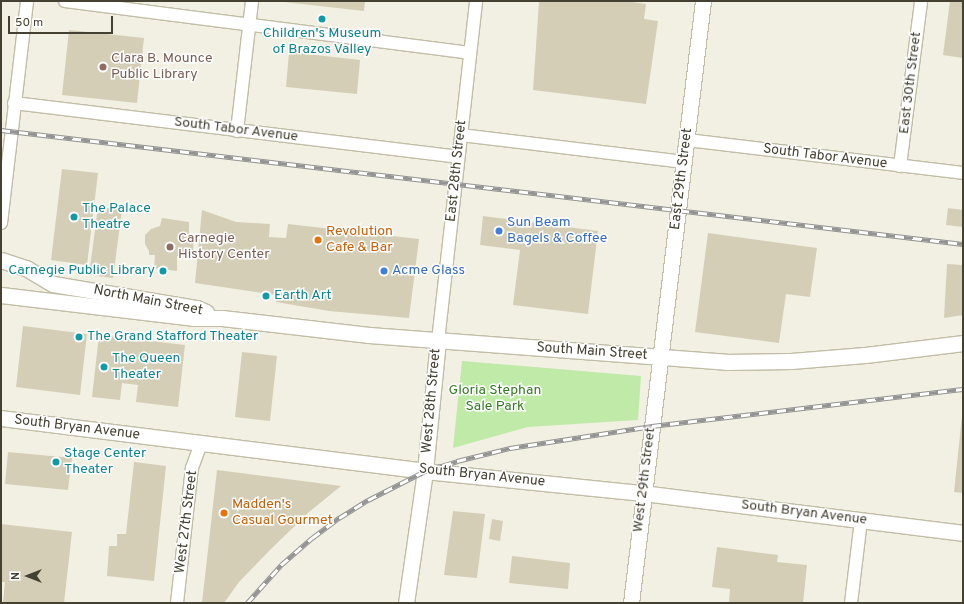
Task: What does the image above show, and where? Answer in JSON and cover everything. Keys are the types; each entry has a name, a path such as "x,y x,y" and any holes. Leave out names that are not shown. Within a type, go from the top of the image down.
{"street":[{"path":"1,223 27,1"},
{"path":"65,1 470,53"},
{"path":"237,131 252,1"},
{"name":"East 28th Street","path":"438,341 476,1"},
{"name":"East 29th Street","path":"659,357 704,1"},
{"name":"East 30th Street","path":"900,166 921,1"},
{"name":"South Tabor Avenue","path":"14,103 458,157"},
{"path":"461,135 684,162"},
{"name":"South Tabor Avenue","path":"687,140 963,173"},
{"name":"North Main Street","path":"1,260 26,268 53,284 197,308 222,318"},
{"name":"North Main Street","path":"1,295 193,318 222,318"},
{"name":"South Main Street","path":"222,318 438,341 726,362 790,361 865,355 963,343"},
{"name":"West 28th Street","path":"406,603 425,471 438,341"},
{"name":"West 29th Street","path":"631,603 659,357"},
{"name":"South Bryan Avenue","path":"1,418 425,471 643,493 963,532"},
{"name":"West 27th Street","path":"177,603 192,468 201,443"},
{"path":"851,603 861,520"}],"green space":[{"name":"Gloria Stephan Sale Park","path":"462,361 641,376 638,420 528,427 453,448"}],"building":[{"path":"284,1 365,1 364,11"},
{"path":"539,1 624,1 646,4 644,19 658,21 646,104 533,90"},
{"path":"950,1 963,1 963,58 943,55"},
{"name":"Clara B. Mounce Public Library","path":"69,30 144,38 137,103 62,95"},
{"path":"289,52 360,60 357,94 286,87"},
{"name":"The Palace Theatre","path":"62,169 98,173 87,265 51,260"},
{"path":"98,207 122,210 113,278 89,275"},
{"path":"948,208 963,210 963,227 946,225"},
{"path":"202,210 236,222 270,224 269,237 286,238 288,224 419,239 409,318 329,311 276,302 277,295 195,283"},
{"path":"483,216 598,231 588,314 513,305 520,250 480,245"},
{"name":"Carnegie History Center","path":"162,218 189,222 189,235 194,240 193,250 185,256 177,256 177,271 154,268 155,255 149,255 149,251 145,244 145,235 151,229 160,226"},
{"path":"708,233 817,248 810,297 786,294 779,343 695,332"},
{"path":"947,264 963,265 963,315 944,318"},
{"path":"23,326 87,334 80,395 16,387"},
{"path":"99,335 185,345 178,407 136,402 138,385 122,383 120,400 92,397"},
{"path":"242,352 277,356 270,421 235,417"},
{"path":"963,416 963,493 954,492"},
{"path":"8,452 72,458 68,490 5,484"},
{"path":"134,462 166,466 154,581 107,576 109,546 117,546 117,534 126,534"},
{"path":"217,470 341,486 309,512 270,550 239,582 224,603 202,603"},
{"path":"453,511 485,514 477,578 444,575"},
{"path":"492,519 503,521 500,541 489,539"},
{"path":"1,524 72,532 64,603 3,603 5,582 1,582"},
{"path":"717,547 778,555 777,562 807,565 803,603 731,603 729,601 730,589 712,587"},
{"path":"512,556 570,563 568,589 509,583"}],"railway":[{"path":"1,130 963,244"},
{"path":"247,603 281,565 312,538 339,518 368,500 425,471 457,461 510,448 652,426 963,389"}],"place":[{"name":"Children's Museum of Brazos Valley","path":"322,19"},
{"name":"Clara B. Mounce Public Library","path":"103,67"},
{"name":"The Palace Theatre","path":"74,217"},
{"name":"Sun Beam Bagels & Coffee","path":"499,231"},
{"name":"Revolution Cafe & Bar","path":"318,240"},
{"name":"Carnegie History Center","path":"170,247"},
{"name":"Carnegie Public Library","path":"163,271"},
{"name":"Acme Glass","path":"384,271"},
{"name":"Earth Art","path":"266,296"},
{"name":"The Grand Stafford Theater","path":"79,337"},
{"name":"The Queen Theater","path":"104,367"},
{"name":"Stage Center Theater","path":"56,462"},
{"name":"Madden's Casual Gourmet","path":"224,513"}]}
